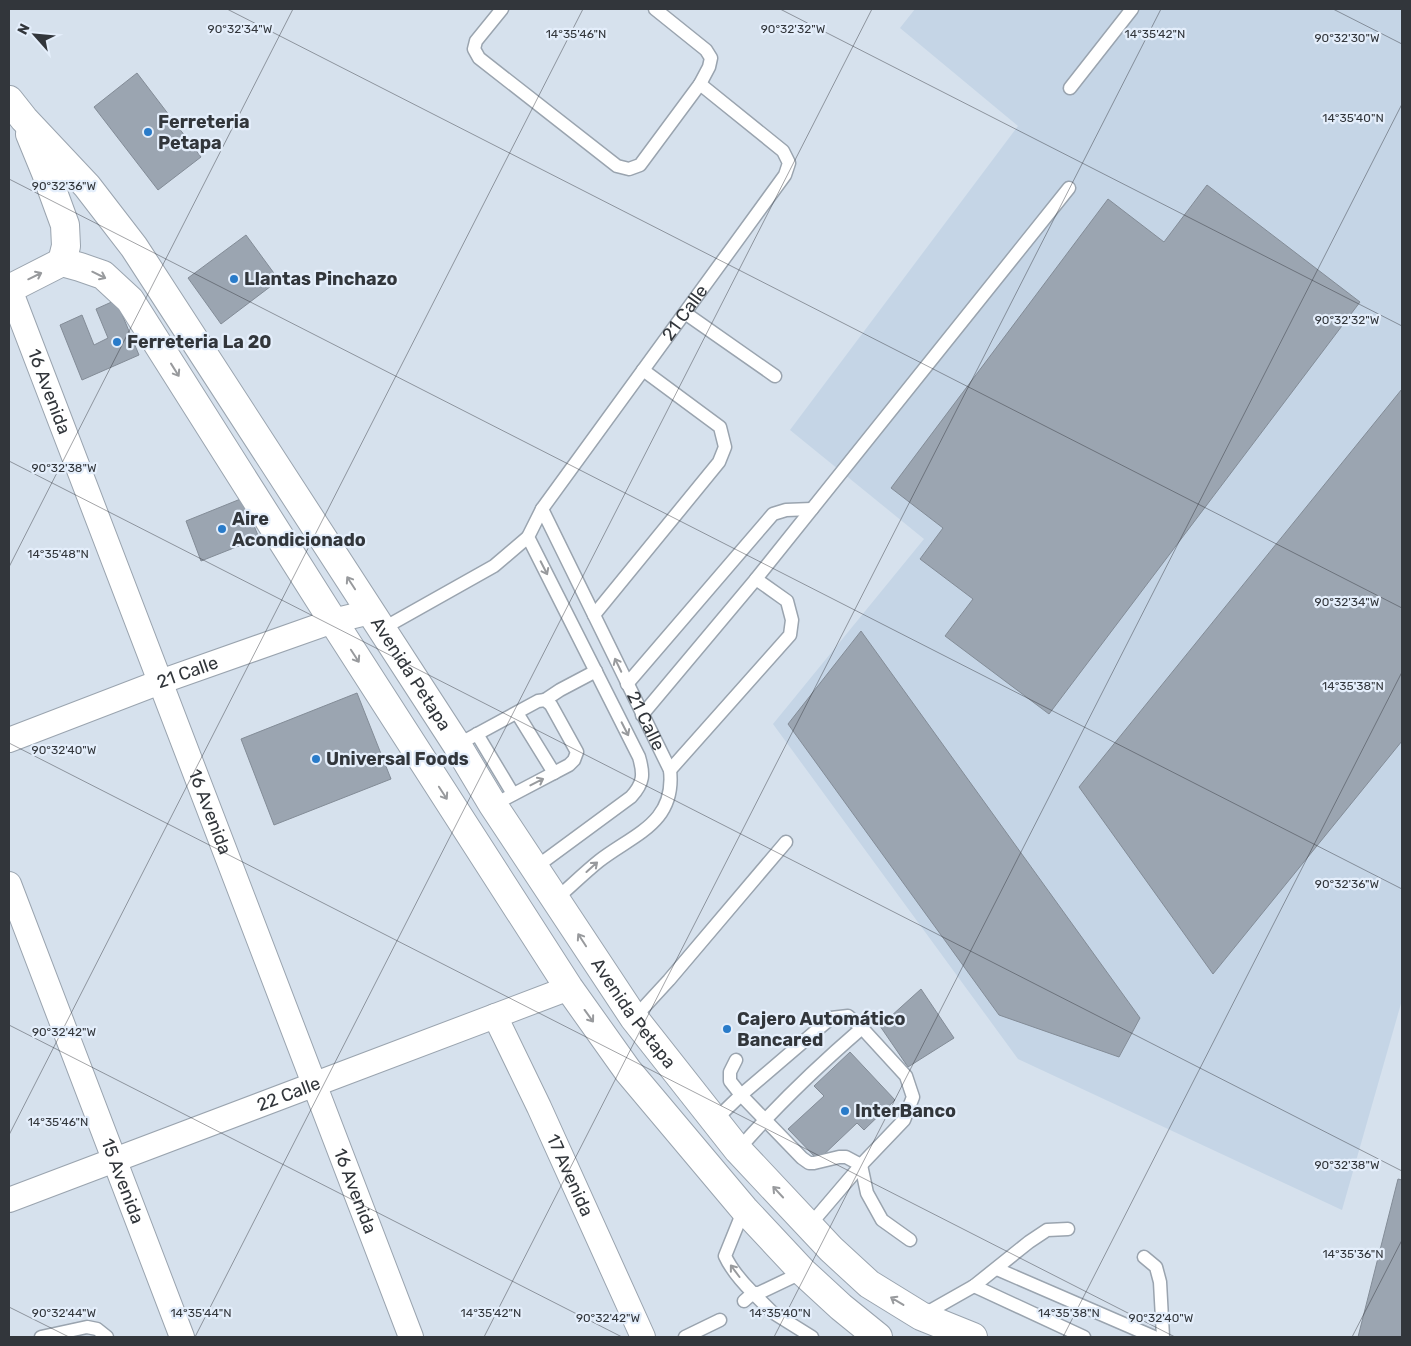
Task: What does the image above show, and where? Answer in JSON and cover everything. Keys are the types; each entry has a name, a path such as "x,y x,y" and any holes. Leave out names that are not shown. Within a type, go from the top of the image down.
{"main road":[{"path":"16,110 46,173 65,224 66,246 62,262"},
{"name":"Avenida Petapa","path":"16,110 86,186 134,247 376,621 467,740 503,799 536,867 634,1018 738,1150 830,1249 869,1284 921,1316 972,1337"},
{"path":"9,288 62,262 103,275 130,300 332,621 569,988 628,1070 744,1209 803,1272 872,1336"}],"street":[{"name":"16 Avenida","path":"9,288 411,1337"},
{"name":"21 Calle","path":"9,740 160,682 332,621 376,621"},
{"name":"15 Avenida","path":"9,884 182,1337"},
{"name":"22 Calle","path":"9,1200 569,988"},
{"name":"17 Avenida","path":"495,1016 539,1107 643,1337"}],"lane":[{"path":"502,9 476,41 474,50 479,58 617,166 629,169 640,165 700,84 709,67 711,58 706,50 655,9"},
{"path":"1070,88 1132,9"},
{"name":"21 Calle","path":"536,867 631,797 638,790 643,770 639,757 528,537 542,509 785,175 789,163 783,151 700,84"},
{"path":"642,715 756,579 1068,188"},
{"path":"685,313 775,376"},
{"path":"594,615 719,462 725,447 720,427 643,370"},
{"path":"627,684 772,514 786,510 812,508"},
{"name":"21 Calle","path":"542,509 670,770 671,781 667,803 651,825 599,861 556,899"},
{"path":"376,621 494,566 528,537"},
{"path":"670,770 790,634 792,620 787,601 756,579"},
{"path":"467,740 538,701 545,700 596,671"},
{"path":"503,799 569,766 574,760 577,752 551,705 545,700"},
{"path":"516,713 554,773"},
{"path":"634,1018 669,980 786,842"},
{"path":"715,1120 741,1095 831,1018 848,1016 862,1028 906,1076 914,1097 904,1120 861,1165 809,1226"},
{"path":"738,1150 765,1119 822,1063 862,1028"},
{"path":"736,1060 730,1072 730,1081 741,1095 809,1163 846,1157 861,1165 867,1193 882,1220 910,1240"},
{"path":"744,1209 725,1256 727,1261 749,1297 812,1337"},
{"path":"921,1316 974,1286 1047,1230 1068,1229"},
{"path":"1144,1258 1156,1267 1160,1282 1163,1337"},
{"path":"996,1270 1154,1337"},
{"path":"749,1297 803,1272"},
{"path":"974,1286 1084,1337"},
{"path":"685,1337 720,1320"},
{"path":"41,1337 87,1327 97,1329 107,1337"}],"shaded area":[{"path":"915,9 1402,9 1402,1000 1342,1210 1018,1059 773,724 924,539 790,430 1018,126 900,28"}],"building":[{"name":"Ferreteria Petapa","path":"137,73 201,157 158,190 94,107"},
{"path":"1207,185 1360,302 1049,714 945,636 973,599 920,559 943,528 891,488 1108,199 1164,242"},
{"name":"Llantas Pinchazo","path":"246,235 279,280 221,324 188,278"},
{"name":"Ferreteria La 20","path":"116,300 139,355 82,380 60,325 82,315 94,345 108,338 96,309"},
{"path":"1402,389 1402,741 1213,974 1079,787"},
{"name":"Aire Acondicionado","path":"243,498 259,538 201,561 186,521"},
{"path":"861,631 1140,1018 1119,1057 999,1015 788,724"},
{"name":"Universal Foods","path":"357,693 391,779 274,825 241,739"},
{"path":"921,989 954,1038 908,1067 880,1026"},
{"name":"InterBanco","path":"850,1052 895,1100 864,1130 857,1123 818,1160 788,1129 824,1096 814,1086"},
{"path":"1398,1179 1402,1180 1402,1337 1358,1337"}],"place":[{"name":"Ferreteria Petapa","path":"148,132"},
{"name":"Llantas Pinchazo","path":"234,279"},
{"name":"Ferreteria La 20","path":"117,342"},
{"name":"Aire Acondicionado","path":"222,529"},
{"name":"Universal Foods","path":"316,759"},
{"name":"Cajero Automático Bancared","path":"727,1029"},
{"name":"InterBanco","path":"845,1111"}]}
